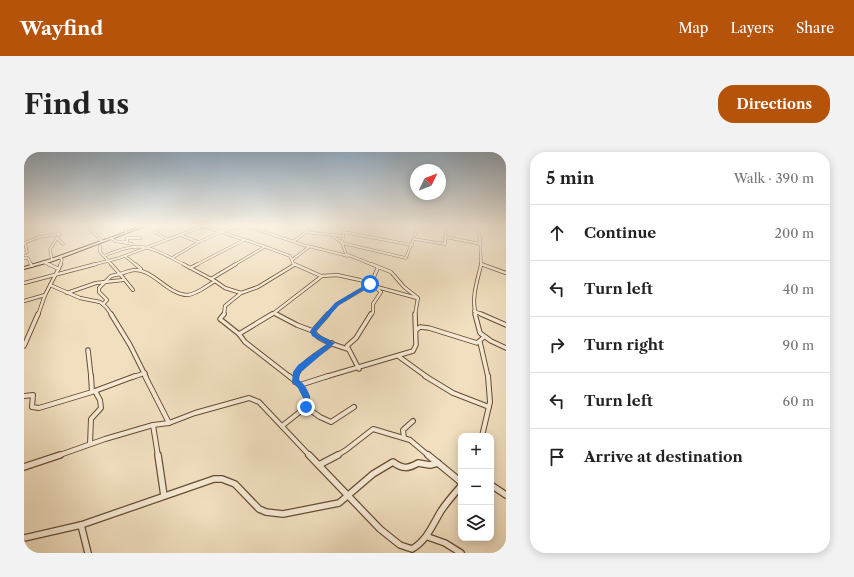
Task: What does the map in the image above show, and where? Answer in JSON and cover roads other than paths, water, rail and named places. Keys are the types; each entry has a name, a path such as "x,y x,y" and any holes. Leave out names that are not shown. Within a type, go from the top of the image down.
{"street":[{"path":"52,244 50,253 52,260"},
{"path":"24,268 52,260 95,244"},
{"path":"129,244 149,247 215,281 225,288 241,293"},
{"path":"24,283 108,262 156,244"},
{"path":"172,258 194,244"},
{"path":"190,268 237,244"},
{"path":"256,244 290,256 298,256"},
{"path":"302,244 350,257 390,272 418,299"},
{"path":"342,244 344,252 350,257"},
{"path":"345,244 406,258 412,245 405,244"},
{"path":"481,244 481,266 474,288 474,311 480,333 484,337 506,348"},
{"path":"104,256 133,245"},
{"path":"100,246 100,252 133,290"},
{"path":"211,279 238,264 263,246"},
{"path":"292,260 308,249 308,246"},
{"path":"24,253 27,252 25,248"},
{"path":"125,256 141,270 172,290 187,295 193,294 215,281"},
{"path":"290,256 294,265 322,276 341,276 418,299"},
{"path":"24,346 45,295 62,260 60,257"},
{"path":"24,258 28,258 32,266"},
{"path":"44,262 58,269"},
{"path":"282,426 306,407 307,397 296,382 245,342 239,334 220,319 224,315 225,306 241,293 258,287 294,265"},
{"path":"481,266 506,273"},
{"path":"313,331 337,304 370,284 378,267"},
{"path":"103,304 107,300 99,292 99,288 104,282 111,276 119,273 131,270 141,270"},
{"path":"239,334 274,313 322,276"},
{"path":"67,293 84,286 123,280"},
{"path":"50,285 67,293 103,304 126,337 145,373 160,410 169,424"},
{"path":"347,349 347,346 356,340 368,317 373,312 373,304 381,292 376,287"},
{"path":"24,301 45,295"},
{"path":"300,386 409,353 415,349 415,317 418,299"},
{"path":"474,311 506,325"},
{"path":"274,313 297,325 313,331 314,335 347,349 352,354 359,368"},
{"path":"416,330 420,327 424,327 470,341 480,342"},
{"path":"480,342 484,337"},
{"path":"480,342 488,378 489,407 483,433"},
{"path":"296,382 296,372 300,367 332,343"},
{"path":"88,350 94,392 100,400 100,408 91,419 90,444"},
{"path":"398,356 414,370 442,387 475,403 489,407"},
{"path":"24,396 31,394 34,396 32,407 35,408 59,403 94,392 145,373"},
{"path":"24,468 90,444 154,425 169,424 195,413 249,398 260,402 380,529 400,545 412,550 422,544 428,537 445,505 458,490"},
{"path":"306,407 320,417 331,422 354,407"},
{"path":"404,438 403,430 412,420"},
{"path":"154,425 164,496"},
{"path":"319,465 346,450 372,429 410,440 458,480"},
{"path":"24,538 81,525 214,479 223,478 232,481 258,509 263,512 275,514 292,513 340,503 367,479 392,462 400,467 410,468 418,463 430,465 438,463"},
{"path":"494,487 506,495"},
{"path":"81,525 88,553"},
{"path":"428,537 445,543 461,553"}]}
